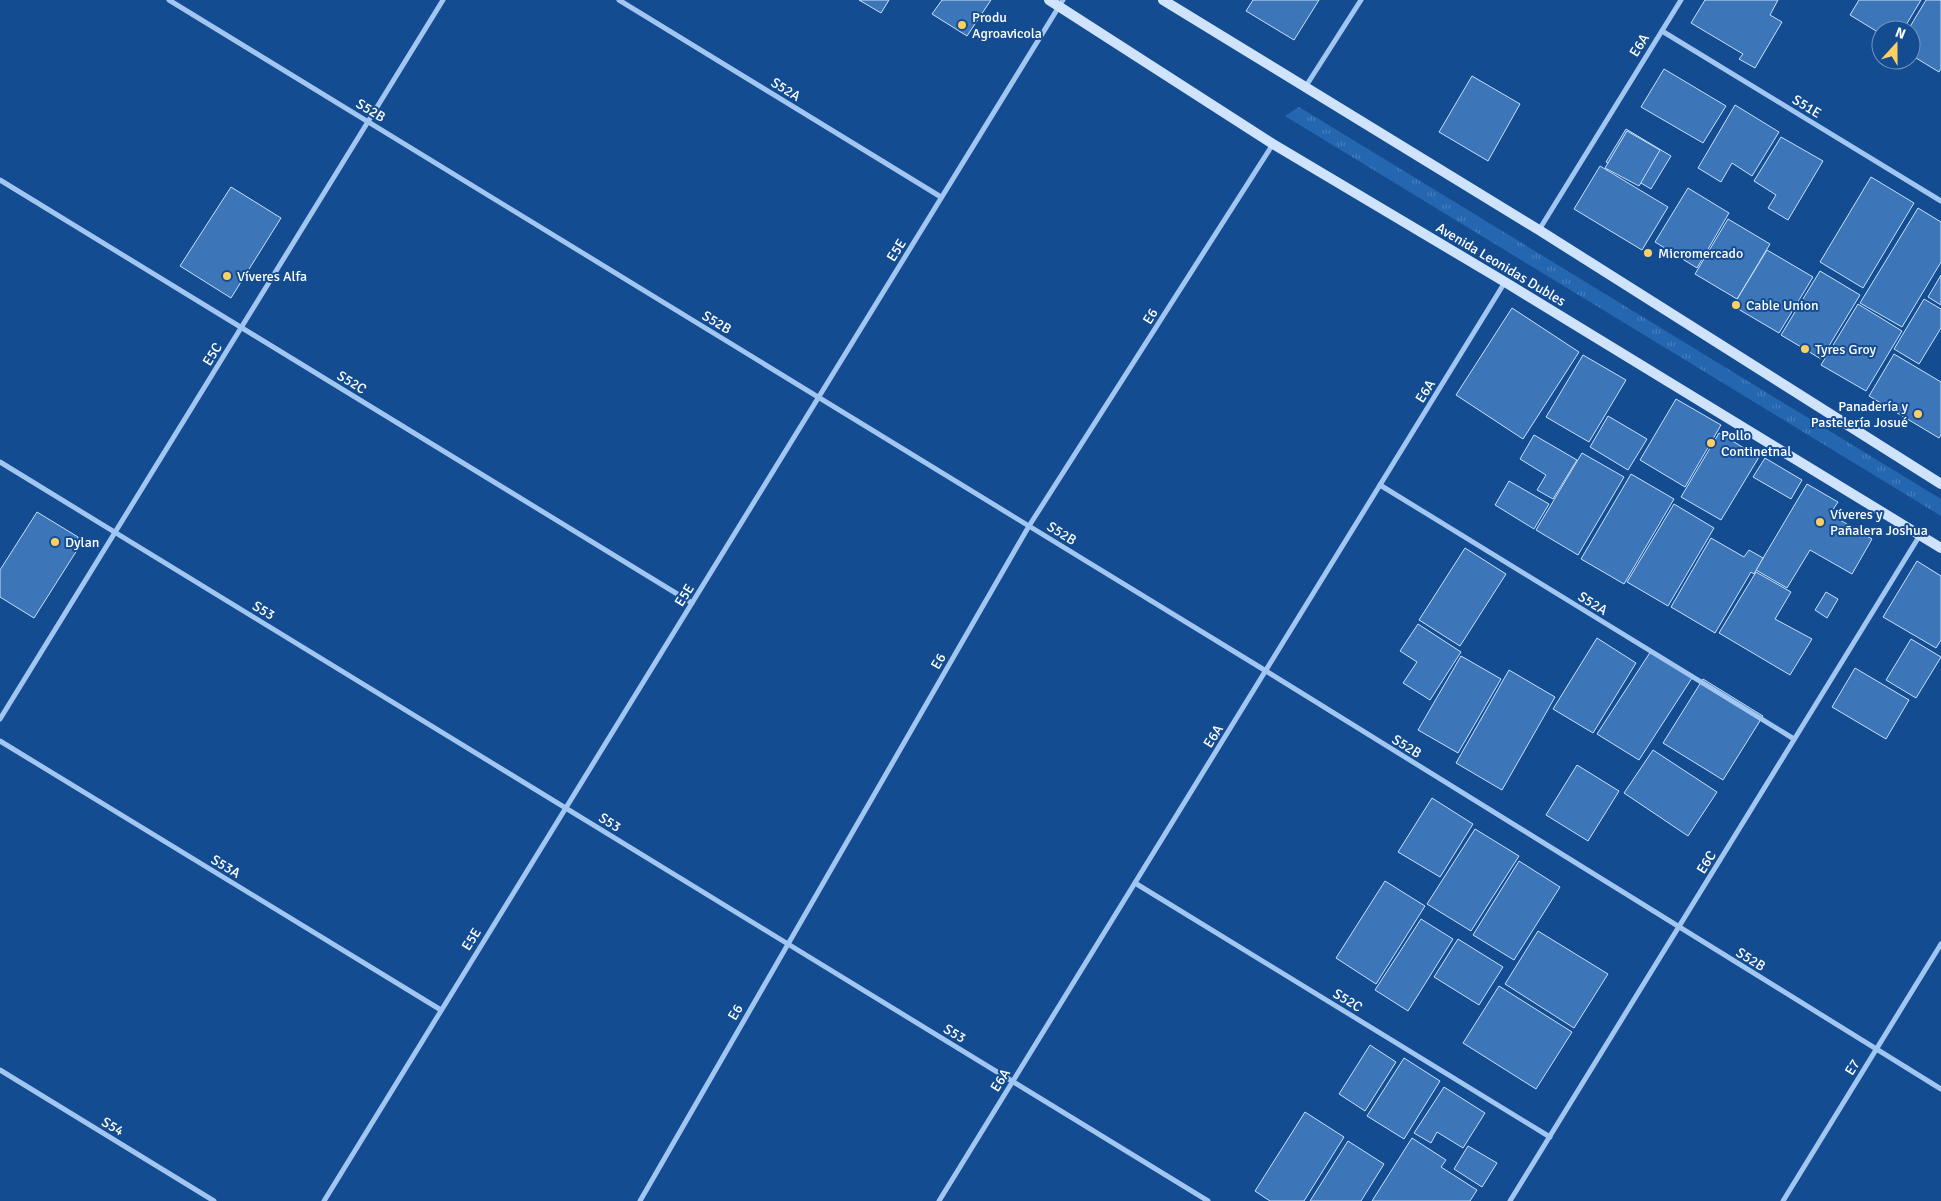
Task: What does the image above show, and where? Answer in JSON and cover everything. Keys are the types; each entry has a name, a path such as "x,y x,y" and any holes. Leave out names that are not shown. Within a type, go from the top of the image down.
{"main road":[{"name":"Avenida Leonidas Dubles","path":"1049,0 1061,3 1272,144 1505,282 1941,548"},
{"path":"1163,0 1539,230 1941,483"}],"street":[{"name":"S52B","path":"169,0 1266,671 1678,928 1941,1089"},
{"name":"E5C","path":"0,720 443,0"},
{"name":"S52A","path":"619,0 941,197"},
{"path":"1306,86 1361,0"},
{"name":"E6A","path":"1539,230 1680,0"},
{"name":"E5E","path":"324,1201 1061,3"},
{"name":"S51E","path":"1662,30 1941,201"},
{"name":"E6","path":"640,1201 1029,526 1272,144"},
{"name":"S52C","path":"0,180 692,603"},
{"name":"E6A","path":"939,1201 1505,282"},
{"name":"S53","path":"0,462 1208,1201"},
{"name":"S52A","path":"1380,485 1794,739"},
{"name":"E6C","path":"1510,1201 1920,535"},
{"name":"S53A","path":"0,741 441,1010"},
{"name":"S52C","path":"1135,883 1550,1137"},
{"name":"E7","path":"1783,1201 1941,944"},
{"name":"S54","path":"0,1070 214,1201"}],"green space":[{"path":"1299,107 1941,499 1941,516 1285,116"}],"building":[{"path":"859,0 889,0 881,13"},
{"name":"Produ Agroavicola","path":"942,0 991,0 967,36 932,14"},
{"path":"1253,0 1319,0 1294,40 1246,11"},
{"path":"1705,0 1778,0 1770,15 1782,22 1755,68 1739,59 1743,54 1691,23"},
{"path":"1859,0 1921,0 1909,20 1871,20 1871,28 1850,15"},
{"path":"1926,0 1941,0 1941,68 1939,72 1921,61 1921,20 1914,20"},
{"path":"1664,69 1726,106 1703,143 1641,107"},
{"path":"1472,76 1520,104 1488,161 1439,132"},
{"path":"1735,105 1779,132 1752,176 1732,163 1721,182 1698,168"},
{"path":"1626,129 1671,156 1651,189 1606,162"},
{"path":"1627,131 1660,150 1639,186 1605,168"},
{"path":"1781,137 1823,161 1788,220 1768,208 1776,195 1754,181"},
{"path":"1600,166 1668,207 1642,250 1574,209"},
{"path":"1871,177 1914,203 1863,288 1820,262"},
{"path":"231,187 281,218 231,298 180,266"},
{"path":"1688,188 1729,213 1697,268 1655,242"},
{"path":"1918,208 1941,222 1941,262 1902,327 1860,303"},
{"path":"1728,219 1770,244 1737,299 1695,274"},
{"path":"1767,250 1813,277 1779,333 1733,306"},
{"path":"1820,271 1860,295 1821,359 1781,335"},
{"path":"1941,275 1941,305 1928,297"},
{"path":"1924,299 1941,309 1941,328 1919,364 1894,349"},
{"path":"1858,304 1902,331 1866,391 1821,365"},
{"path":"1512,308 1579,352 1523,439 1456,395"},
{"path":"1894,354 1941,382 1941,435 1939,438 1869,396"},
{"path":"1583,355 1626,380 1589,442 1546,417"},
{"path":"1676,399 1721,425 1685,487 1640,460"},
{"path":"1608,416 1647,439 1628,470 1590,447"},
{"path":"1719,433 1759,457 1721,520 1681,497"},
{"path":"1534,435 1577,460 1553,499 1537,490 1546,475 1520,459"},
{"path":"1582,453 1624,477 1578,555 1536,530"},
{"path":"1765,458 1802,480 1791,499 1753,477"},
{"path":"1631,474 1674,499 1624,584 1581,559"},
{"path":"1509,481 1549,504 1534,529 1495,505"},
{"path":"1807,484 1838,502 1830,514 1872,539 1852,574 1810,550 1787,588 1756,570"},
{"path":"1674,504 1714,528 1668,606 1627,582"},
{"path":"37,512 78,537 79,547 34,618 0,597 0,570"},
{"path":"1711,538 1744,557 1749,550 1763,558 1754,574 1751,572 1715,633 1671,607"},
{"path":"1465,548 1506,574 1460,646 1419,620"},
{"path":"1917,561 1941,576 1941,640 1936,648 1883,617"},
{"path":"1756,572 1791,592 1775,619 1812,639 1790,675 1719,633"},
{"path":"1826,592 1838,599 1827,618 1815,610"},
{"path":"1418,624 1461,652 1430,700 1403,683 1417,662 1400,651"},
{"path":"1597,638 1636,663 1593,733 1553,709"},
{"path":"1911,639 1941,657 1916,698 1886,680"},
{"path":"1651,651 1692,678 1639,760 1597,734"},
{"path":"1461,656 1501,679 1458,753 1418,730"},
{"path":"1855,668 1909,700 1886,739 1832,707"},
{"path":"1509,670 1555,697 1502,790 1456,763"},
{"path":"1703,679 1763,716 1723,780 1663,743"},
{"path":"1653,750 1717,792 1688,836 1624,793"},
{"path":"1577,765 1619,791 1588,841 1546,815"},
{"path":"1432,798 1473,824 1440,877 1398,852"},
{"path":"1475,829 1519,856 1471,931 1427,904"},
{"path":"1519,861 1560,887 1514,960 1473,935"},
{"path":"1385,881 1425,906 1376,984 1336,958"},
{"path":"1421,919 1453,939 1408,1011 1375,990"},
{"path":"1538,931 1608,974 1574,1028 1505,984"},
{"path":"1458,939 1503,967 1479,1005 1434,977"},
{"path":"1499,986 1572,1032 1536,1089 1463,1043"},
{"path":"1370,1045 1396,1062 1365,1111 1339,1094"},
{"path":"1404,1058 1440,1081 1404,1139 1367,1116"},
{"path":"1444,1087 1485,1113 1463,1148 1437,1132 1431,1143 1414,1133"},
{"path":"1305,1112 1344,1137 1304,1201 1270,1201 1255,1191"},
{"path":"1412,1138 1446,1160 1441,1167 1477,1190 1470,1201 1372,1201"},
{"path":"1348,1141 1384,1164 1361,1201 1310,1201"},
{"path":"1468,1146 1497,1163 1482,1187 1454,1169"}],"place":[{"name":"Produ Agroavicola","path":"962,25"},
{"name":"Micromercado","path":"1648,253"},
{"name":"Víveres Alfa","path":"227,276"},
{"name":"Cable Union","path":"1736,305"},
{"name":"Tyres Groy","path":"1805,349"},
{"name":"Panadería y Pastelería Josué","path":"1918,414"},
{"name":"Pollo Continetnal","path":"1711,443"},
{"name":"Víveres y Pañalera Joshua","path":"1820,522"},
{"name":"Dylan","path":"55,542"}]}
